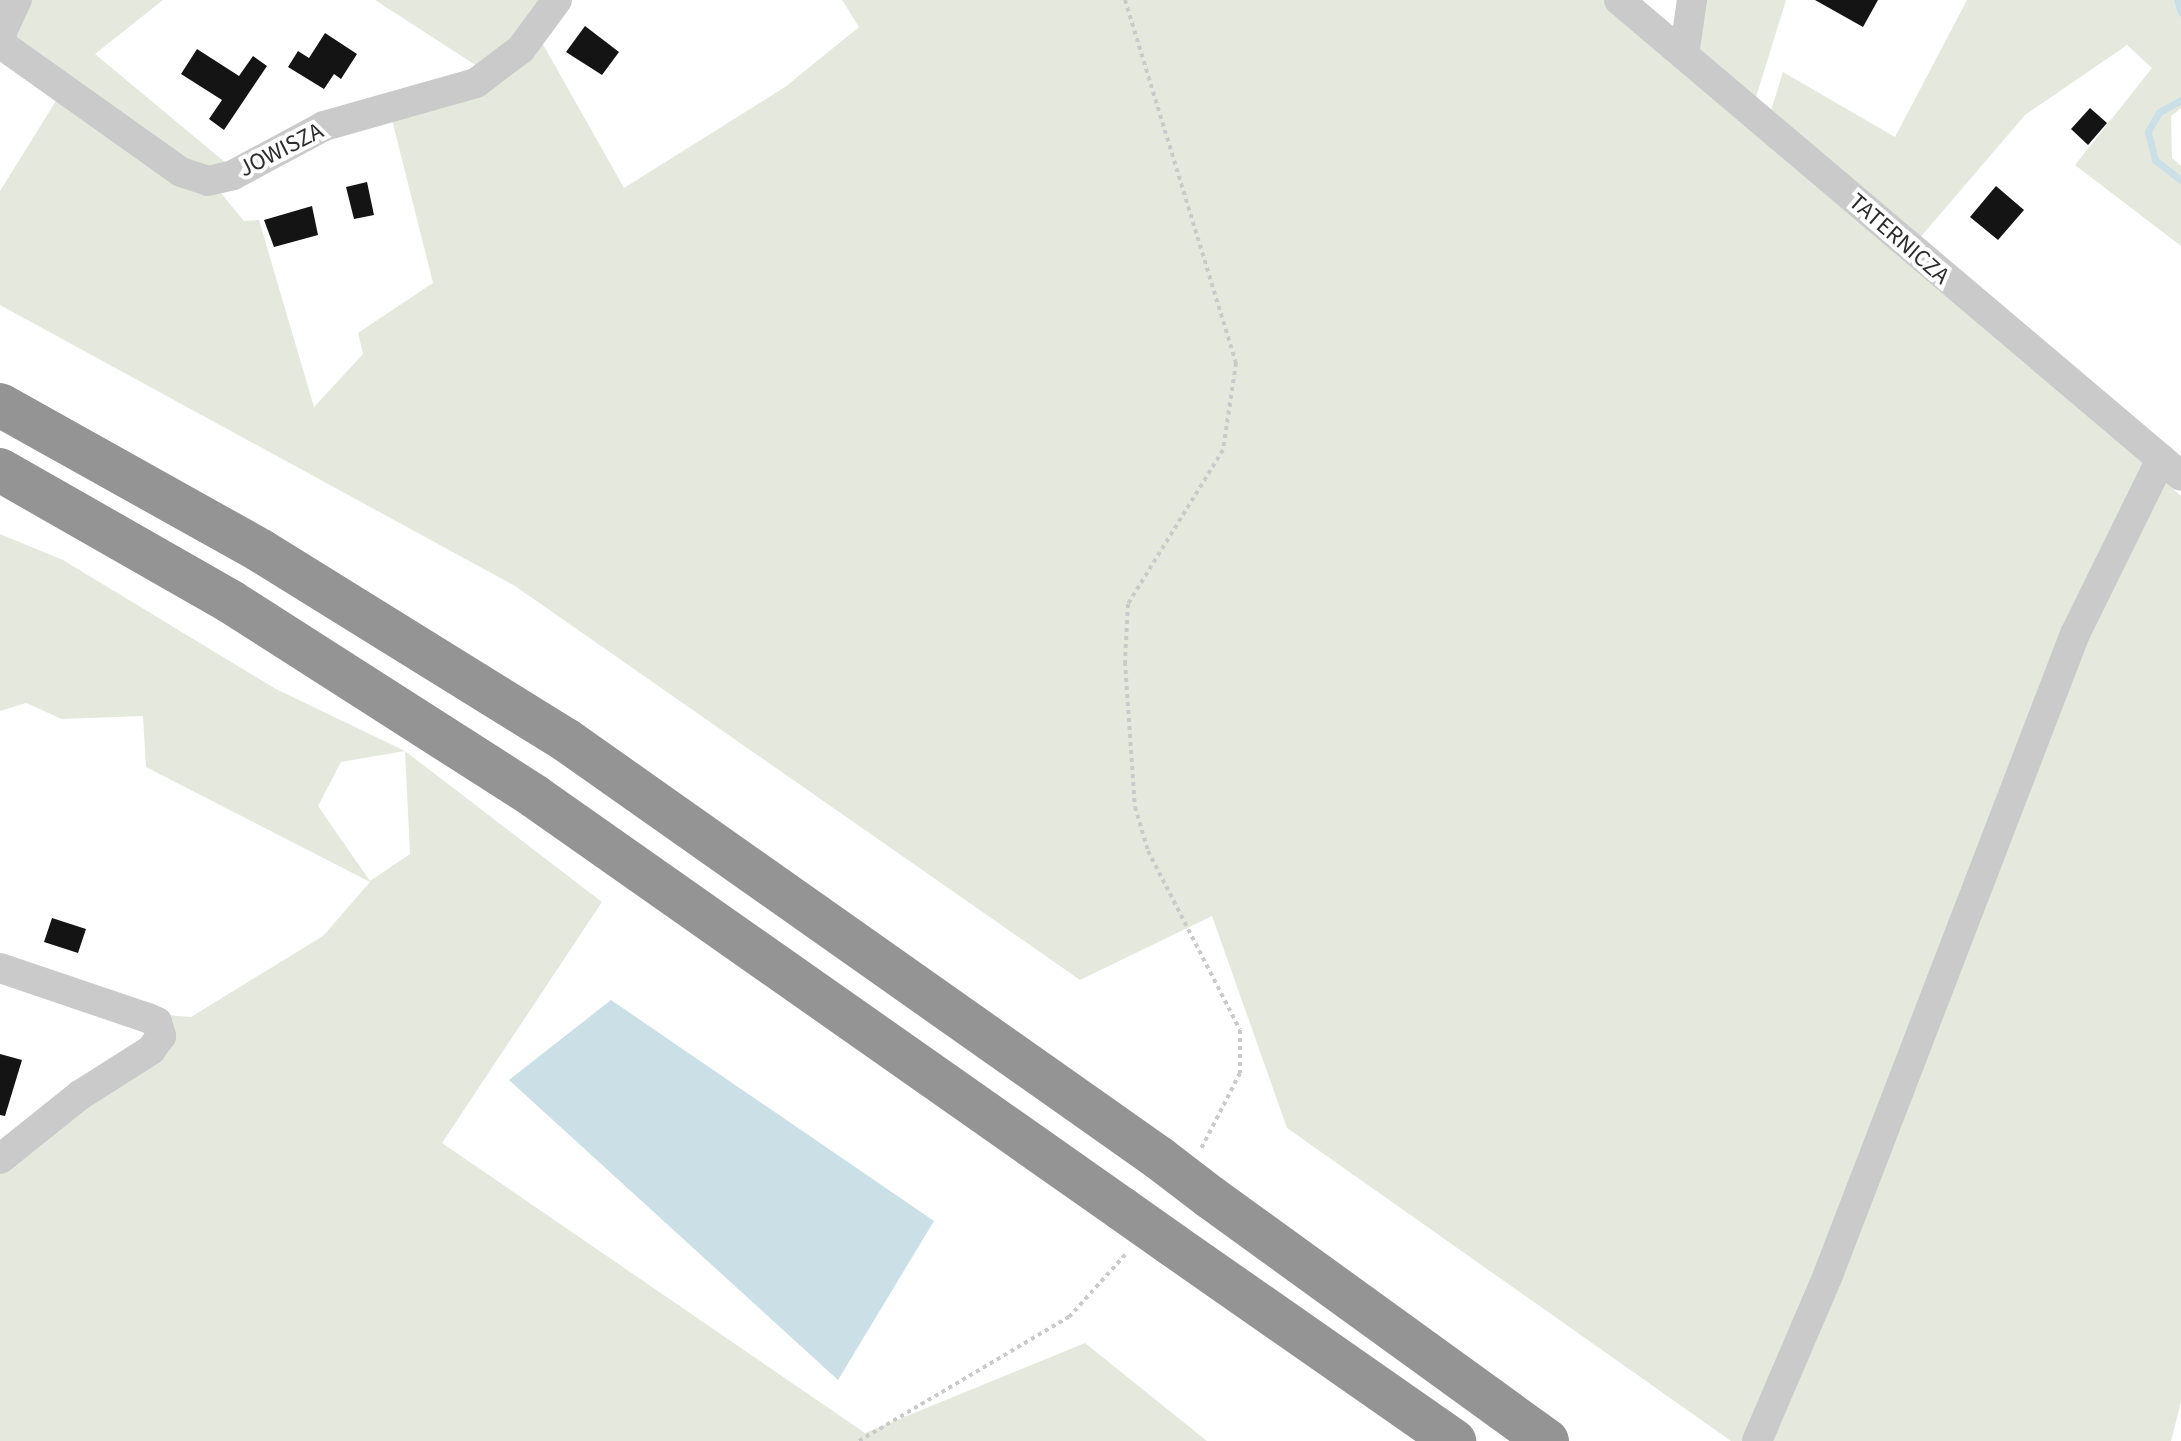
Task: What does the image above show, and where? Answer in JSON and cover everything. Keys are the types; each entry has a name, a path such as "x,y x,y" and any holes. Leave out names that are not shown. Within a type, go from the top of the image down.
{"highway":[{"path":"0,405 261,551 566,740 1159,1158 1547,1441"},
{"path":"0,470 231,602 534,796 1454,1441"}],"street":[{"path":"2,40 17,0"},
{"name":"JOWISZA","path":"2,40 181,172 208,181 233,175 324,126 476,83 521,49 557,0"},
{"name":"TATERNICZA","path":"1619,0 2171,467"},
{"path":"1684,55 1692,0"},
{"path":"1757,1441 1828,1275 2075,634 2171,467"},
{"path":"0,968 157,1022 161,1036 151,1050 80,1095 0,1159"}],"path":[{"path":"1125,0 1236,363 1223,450 1128,604 1128,707"}],"shaded area":[{"path":"22,0 163,0 95,54 226,163 208,175 15,43"},
{"path":"375,0 550,0 498,61 435,85 477,66"},
{"path":"842,0 1612,0 1971,303 2181,496 2181,1402 2171,1441 1731,1441 1287,1128 1212,916 1080,980 515,586 0,305 0,191 59,96 216,187 244,221 259,220 314,407 363,354 358,333 433,283 390,112 540,39 624,188 785,87 859,27"},
{"path":"1698,0 1786,0 1753,107 1691,52"},
{"path":"1967,0 2181,0 2181,108 2171,116 2172,158 2181,166 2181,246 2075,165 2152,68 2127,45 2025,115 1918,240 1768,120 1783,72 1895,137"},
{"path":"0,534 63,560 276,689 405,751 602,902 442,1143 865,1433 1085,1343 1207,1441 0,1441 0,1168 167,1044 167,1015 191,1017 323,936 370,882 146,767 143,716 62,719 26,703 0,711","holes":["405,751 410,854 370,881 318,806 341,762"]},
{"path":"611,1000 934,1221 838,1380 509,1080"}],"building":[{"path":"1815,0 1878,0 1863,27"},
{"path":"585,26 619,52 602,75 566,52"},
{"path":"325,33 357,54 341,79 334,74 324,89 288,67 298,51 309,58"},
{"path":"197,49 239,76 253,56 267,66 224,130 209,119 222,100 181,74"},
{"path":"2090,108 2107,123 2088,145 2071,129"},
{"path":"367,182 374,215 354,219 346,187"},
{"path":"1996,186 2024,210 1998,240 1970,217"},
{"path":"312,206 318,235 274,247 264,220"},
{"path":"52,918 86,929 78,953 44,942"},
{"path":"0,1054 22,1060 5,1116 0,1115"}],"waterway":[{"path":"2177,0 2181,12"},
{"path":"2181,100 2159,112 2148,132 2155,160 2181,180"}]}
